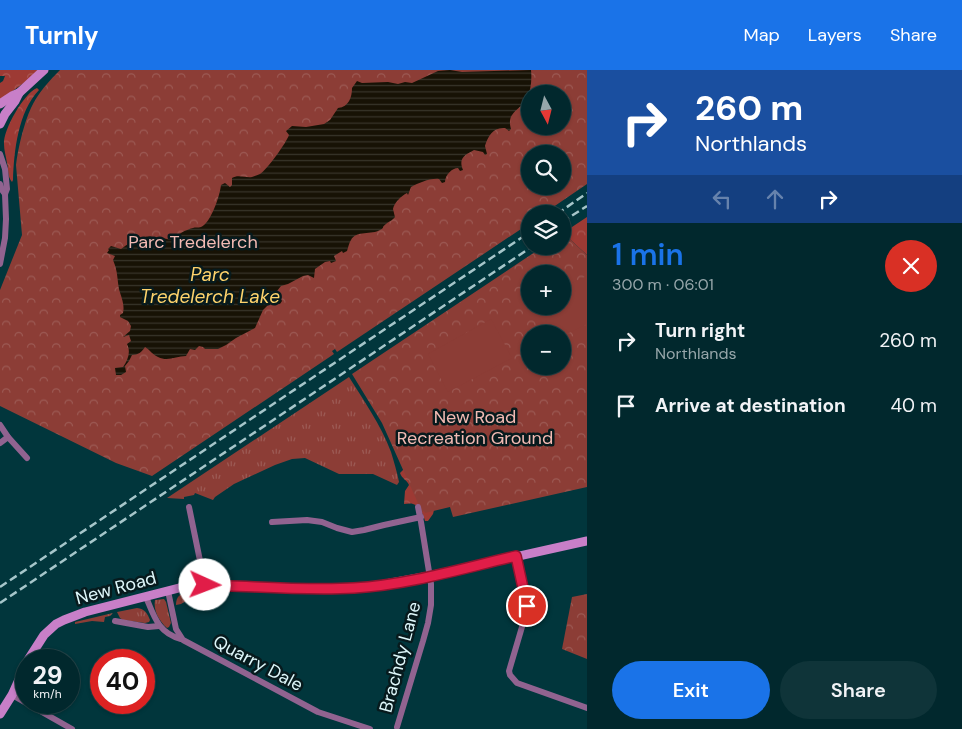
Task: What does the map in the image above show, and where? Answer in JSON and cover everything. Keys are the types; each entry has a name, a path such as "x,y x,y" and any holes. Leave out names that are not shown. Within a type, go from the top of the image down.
{"street":[{"path":"0,104 19,93 44,70"},
{"path":"0,124 5,114 16,101 19,93"},
{"path":"0,154 7,190 5,194 5,238 0,264"},
{"path":"0,184 5,194"},
{"path":"0,425 27,458"},
{"path":"0,442 8,437"},
{"path":"189,507 205,585"},
{"name":"Brachdy Lane","path":"397,727 428,623 431,594 418,507"},
{"path":"272,522 307,520 322,522 352,532 421,518"},
{"name":"New Road","path":"35,649 44,635 64,620 85,612 190,586 322,589 380,586 587,541"},
{"path":"516,556 527,610 509,671 510,675 517,683 587,708"},
{"path":"168,591 176,630 183,640"},
{"path":"115,621 148,627 159,626 146,596"},
{"name":"Quarry Dale","path":"159,626 170,634 318,712 370,729"},
{"path":"0,714 15,688"},
{"path":"12,695 72,729"}],"green space":[{"path":"0,70 39,70 0,100 0,83 5,76 0,76"},
{"name":"Parc Tredelerch","path":"60,70 587,70 587,184 571,195 571,145 521,145 521,195 571,195 556,205 521,205 521,229 337,352 335,349 332,351 334,354 152,476 116,463 0,406 0,290 22,235 17,158 31,108 40,92"},
{"path":"37,88 39,90 26,109 18,132 12,182 10,180 4,144 7,130 15,113 26,97"},
{"path":"587,217 587,255 571,240 571,228"},
{"name":"New Road Recreation Ground","path":"571,240 587,255 587,487 453,517 450,507 425,513 424,511 422,512 382,423 352,374 530,255 571,255"},
{"path":"587,276 587,324 571,332 571,325 544,325 538,315 571,315 571,283"},
{"path":"491,319 512,358 448,392 428,354"},
{"path":"349,377 372,413 387,442 399,482 397,485 373,474 339,474 305,458 292,459 275,465 234,484 213,500 195,493 194,495 184,497 184,499 167,498"},
{"path":"404,469 434,510 428,521 425,521 417,506 404,504 405,491 409,485 400,473"},
{"path":"184,593 198,594 176,605 180,595"},
{"path":"587,594 587,659 562,649 572,597"},
{"path":"164,599 171,623 167,628 159,619 155,608 155,600"},
{"path":"137,608 142,609 148,615 149,622 123,620 117,612"},
{"path":"113,613 105,617 104,622 92,621 75,624 75,622"}],"water":[{"name":"Parc Tredelerch Lake","path":"531,70 531,85 521,85 521,105 510,119 511,129 509,131 501,128 492,133 485,146 487,154 485,155 483,152 474,150 463,157 461,163 463,170 460,171 456,168 451,171 446,177 445,182 442,183 439,179 432,179 411,187 408,195 407,193 402,196 395,204 393,209 395,217 382,229 353,237 347,251 343,253 342,251 334,256 336,261 331,263 330,261 325,262 315,269 314,278 308,275 303,276 281,286 277,291 282,301 280,304 268,305 263,310 255,328 218,349 205,349 199,346 195,350 190,349 186,356 169,359 155,355 145,347 140,353 132,355 125,366 126,372 116,375 115,368 123,367 128,359 129,350 127,344 131,341 129,335 123,337 130,331 131,326 128,321 120,317 124,307 113,260 115,256 107,253 111,246 121,249 135,240 146,237 173,240 184,231 201,227 211,215 217,202 221,185 225,183 230,187 234,177 252,177 263,172 284,144 289,135 286,131 292,126 306,127 324,124 330,120 338,108 347,104 352,88 357,81 362,83 412,83 438,71"}],"railway":[{"path":"570,205 587,193"},
{"path":"571,216 587,206"},
{"path":"0,587 521,238"},
{"path":"0,603 521,254"}],"route":[{"path":"205,585 322,589 380,586 516,556 527,606"}]}
